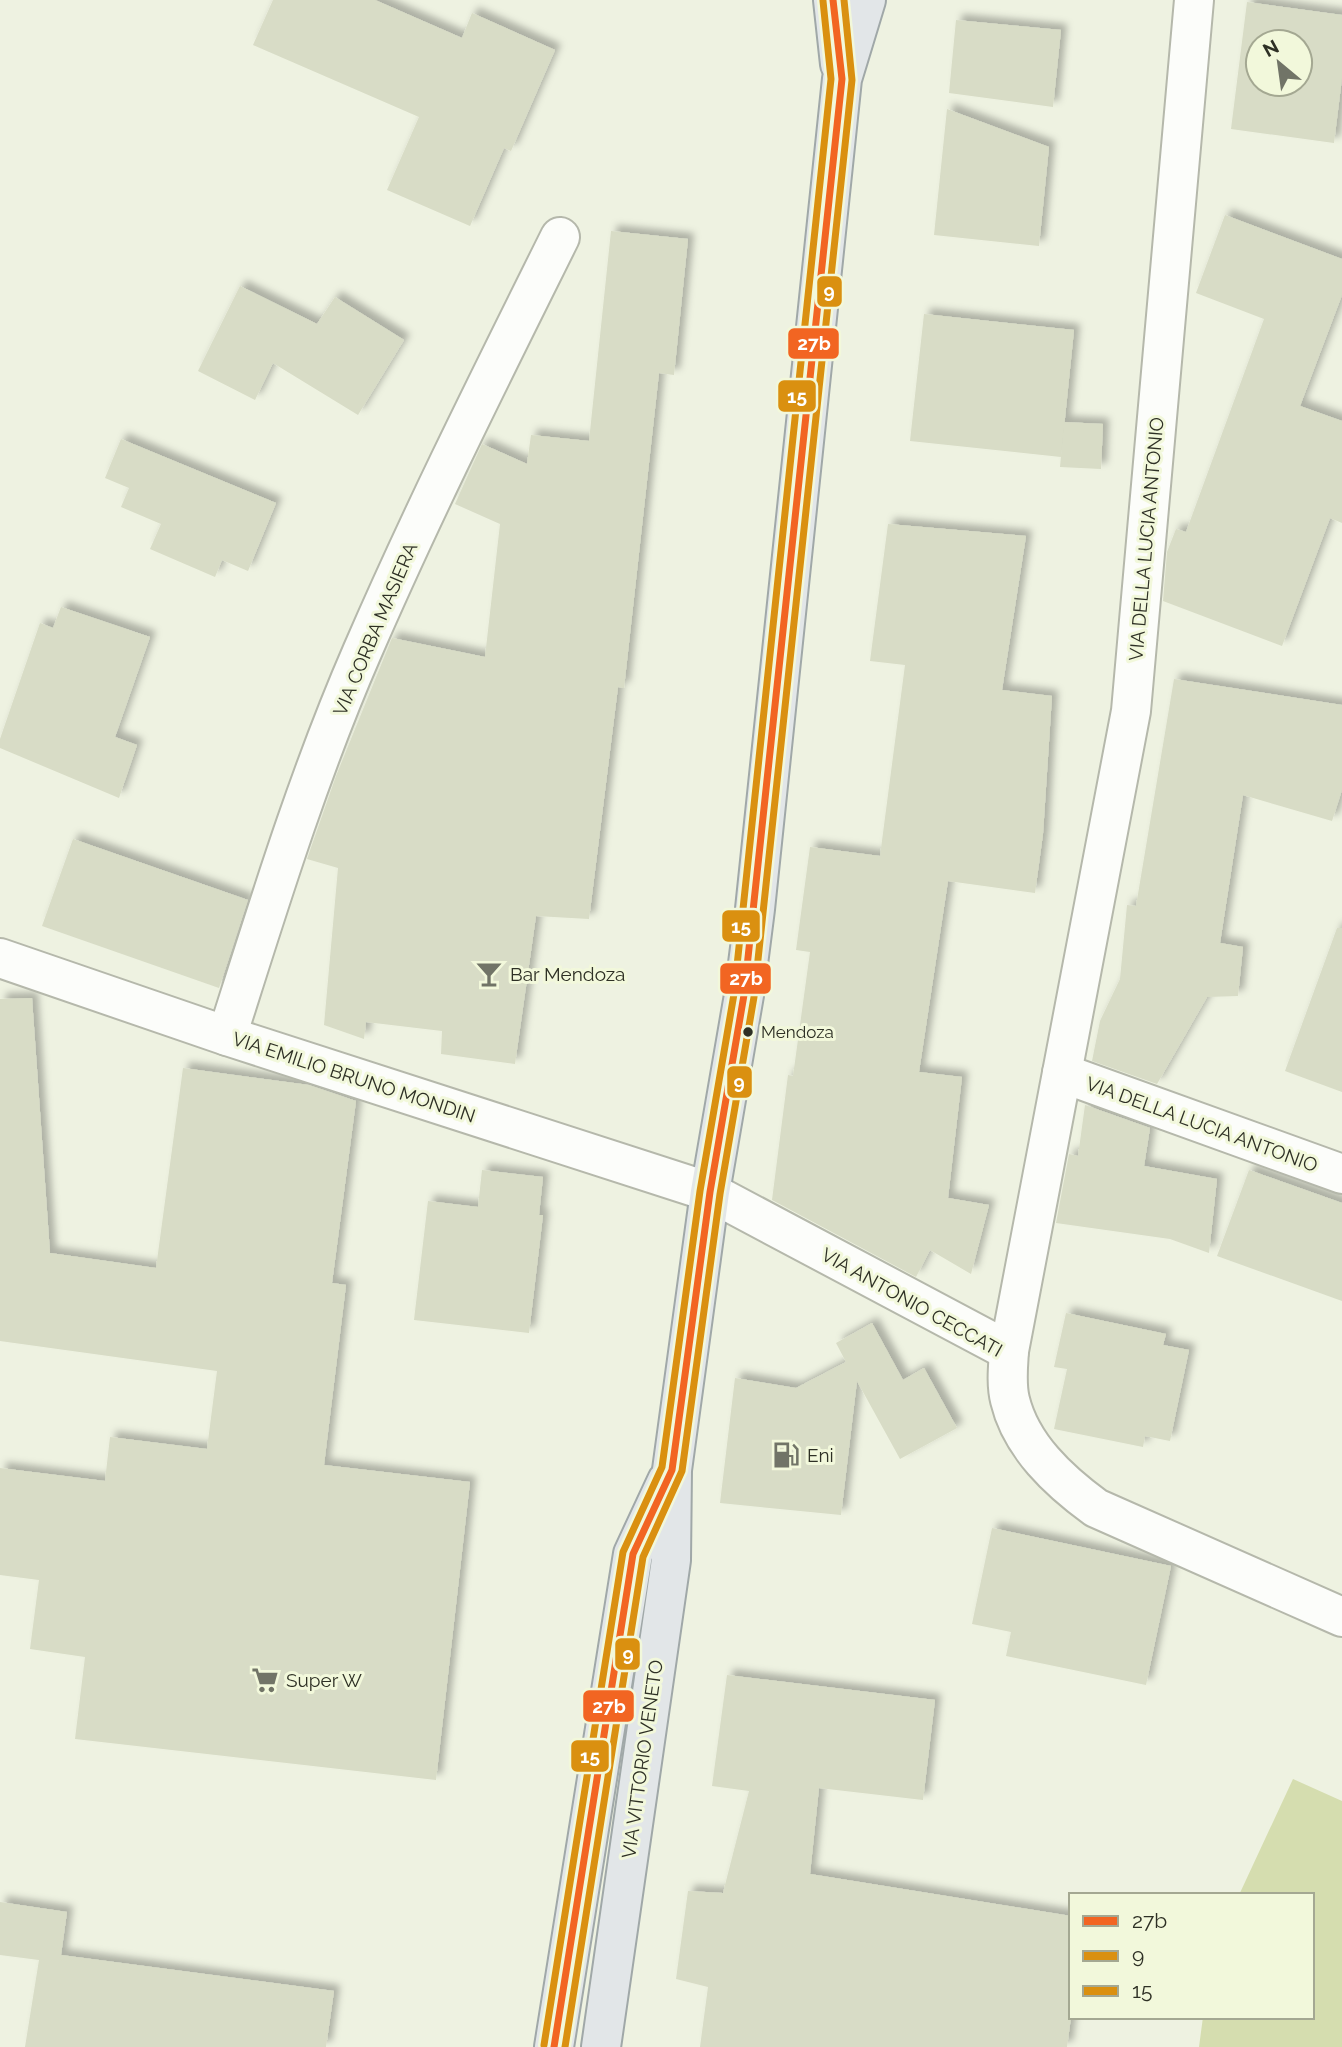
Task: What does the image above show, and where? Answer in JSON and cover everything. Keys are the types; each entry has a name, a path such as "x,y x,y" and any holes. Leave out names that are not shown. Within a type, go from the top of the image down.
{"main road":[{"name":"VIA VITTORIO VENETO","path":"833,0 842,79"},
{"name":"VIA VITTORIO VENETO","path":"601,2047 671,1560 672,1470 710,1192 744,995 753,923 842,79 866,0"},
{"name":"VIA VITTORIO VENETO","path":"554,2047 634,1553 672,1470"}],"street":[{"name":"VIA DELLA LUCIA ANTONIO","path":"1009,1351 1131,711 1194,0"},
{"name":"VIA CORBA MASIERA","path":"227,1036 288,843 361,653 445,471 560,237"},
{"name":"VIA EMILIO BRUNO MONDIN","path":"0,958 227,1036 710,1192"},
{"name":"VIA DELLA LUCIA ANTONIO","path":"1062,1073 1342,1174"},
{"name":"VIA ANTONIO CECCATI","path":"710,1192 1009,1351 1009,1399 1017,1420 1047,1466 1070,1489 1096,1508 1342,1617"}],"green space":[{"path":"1293,1779 1342,1801 1342,2047 1199,2047 1203,2019 1314,2019 1314,1893 1240,1893"}],"building":[{"path":"273,0 375,0 462,38 472,13 555,50 511,151 504,148 470,226 387,190 419,117 253,45"},
{"path":"1247,2 1342,15 1342,78 1334,143 1231,129"},
{"path":"956,20 1061,30 1053,107 949,93"},
{"path":"947,109 1049,147 1039,246 934,235"},
{"path":"1225,215 1342,259 1342,295 1300,406 1342,421 1342,523 1330,518 1282,646 1163,601 1167,552 1176,529 1186,532 1264,319 1196,293"},
{"path":"611,231 688,239 674,375 659,373 624,688 618,687 589,919 536,916 515,1064 441,1054 442,1031 366,1022 364,1039 324,1025 338,868 307,859 336,776 392,638 485,657 500,524 455,504 482,444 527,464 531,435 589,441"},
{"path":"240,286 317,324 335,297 404,340 358,415 273,363 255,400 198,371"},
{"path":"924,314 1074,330 1061,457 910,441"},
{"path":"1064,422 1103,424 1101,469 1060,467"},
{"path":"121,439 276,503 248,571 222,560 215,577 150,549 161,524 121,507 129,488 105,478"},
{"path":"888,524 1026,536 1002,690 1052,696 1043,834 1035,893 948,881 919,1072 962,1077 948,1198 989,1205 971,1274 930,1250 916,1277 772,1200 788,1075 793,1076 810,952 796,950 810,847 880,856 905,665 870,661"},
{"path":"61,607 150,637 115,737 137,745 119,798 0,748 0,739 40,623 53,628"},
{"path":"1174,679 1342,705 1342,790 1332,821 1243,795 1220,943 1243,947 1238,996 1207,997 1157,1084 1092,1061 1100,1021 1120,979 1127,905 1136,906"},
{"path":"73,839 248,900 219,988 42,926"},
{"path":"1337,928 1342,928 1342,1092 1285,1071"},
{"path":"32,998 50,1253 156,1268 183,1068 309,1085 356,1101 332,1283 346,1285 324,1465 470,1482 436,1780 75,1739 85,1657 30,1649 39,1580 0,1575 0,1468 105,1481 110,1437 207,1449 217,1371 0,1341 0,999"},
{"path":"1085,1105 1150,1128 1144,1166 1217,1179 1209,1253 1170,1239 1056,1223 1069,1154 1078,1156"},
{"path":"482,1170 543,1177 539,1215 543,1215 529,1333 414,1320 428,1201 478,1207"},
{"path":"1249,1170 1342,1203 1342,1301 1217,1256"},
{"path":"1066,1313 1166,1334 1163,1345 1189,1350 1170,1441 1145,1436 1143,1447 1054,1429 1067,1369 1054,1367"},
{"path":"872,1323 903,1380 924,1368 957,1428 900,1459 857,1381 841,1515 720,1503 735,1378 796,1388 846,1362 836,1343"},
{"path":"992,1528 1171,1566 1146,1685 1006,1656 1011,1632 972,1624"},
{"path":"727,1675 935,1700 923,1800 819,1788 810,1874 1069,1916 1071,2019 1067,2047 700,2047 708,1987 676,1979 688,1891 723,1893 749,1791 712,1786"},
{"path":"0,1902 67,1912 61,1955 334,1991 326,2047 25,2047 39,1960 0,1955"}],"transit line":[{"name":"27b","path":"554,2047 633,1554 672,1470 710,1192 744,995 842,79 833,0"},
{"name":"9","path":"565,2047 643,1557 682,1471 720,1194 754,997 852,80 844,0"},
{"name":"15","path":"544,2045 623,1552 662,1467 700,1191 734,994 831,79 823,1"}],"place":[{"name":"Bar Mendoza","path":"489,974"},
{"name":"Mendoza","path":"748,1032"},
{"name":"Eni","path":"786,1455"},
{"name":"Super W","path":"265,1680"}]}
